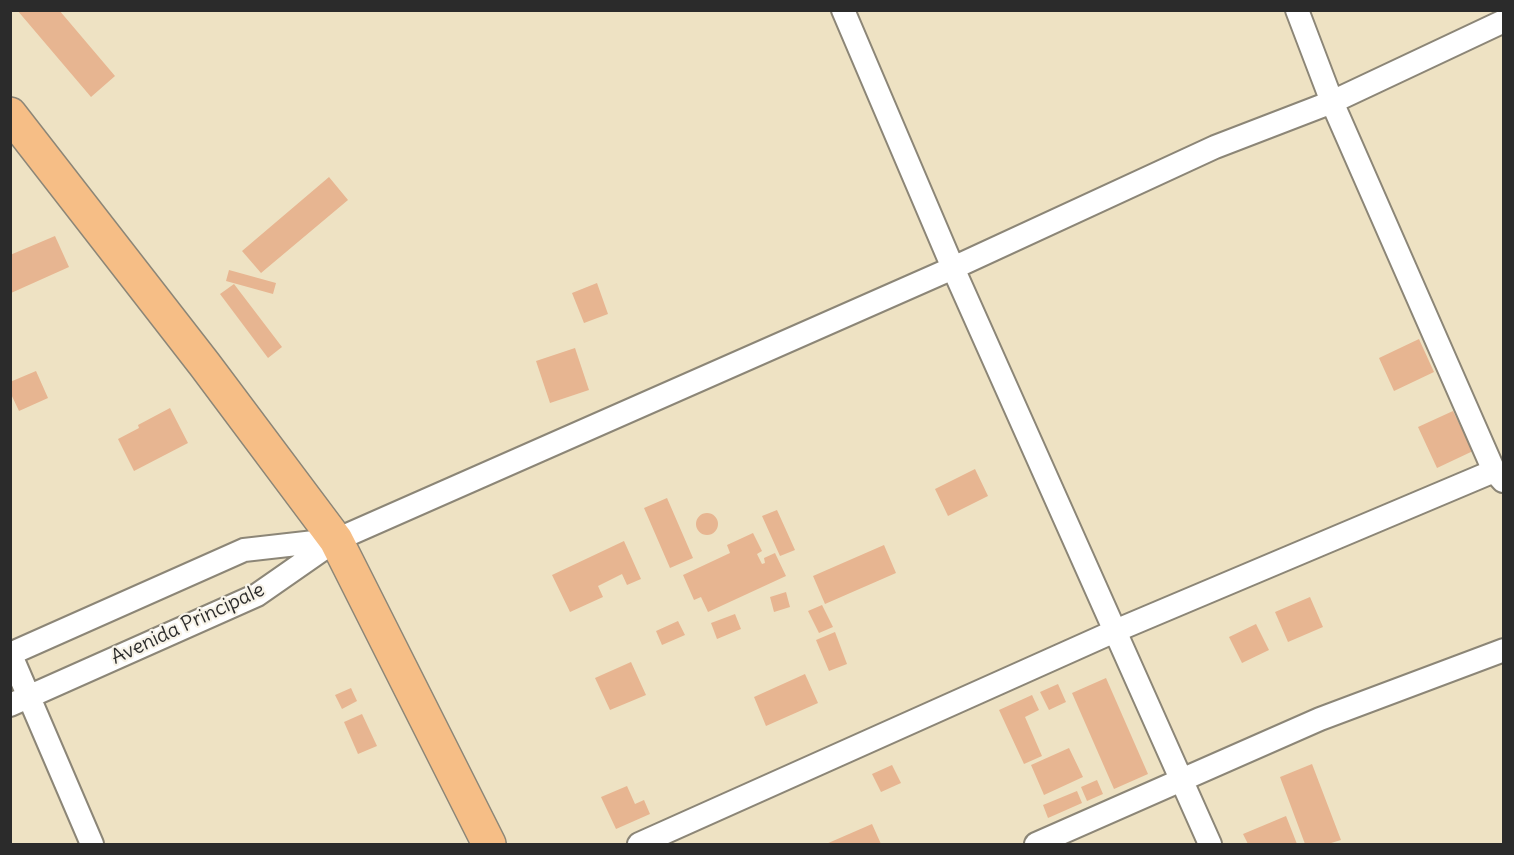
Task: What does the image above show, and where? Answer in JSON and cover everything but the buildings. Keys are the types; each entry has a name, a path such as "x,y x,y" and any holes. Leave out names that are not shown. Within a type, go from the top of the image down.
{"highway":[{"path":"10,114 191,347 336,540 489,844"}],"street":[{"path":"843,10 953,268 1210,844"},
{"path":"639,844 1115,631 1499,477 1332,102 1297,10"},
{"path":"336,540 953,268 1215,147 1332,102 1503,21"},
{"name":"Avenida Principale","path":"11,654 244,550 336,540"},
{"name":"Avenida Principale","path":"20,701 257,595 336,540"},
{"path":"1036,844 1320,719 1503,651"},
{"path":"11,654 20,701 92,844"}]}
